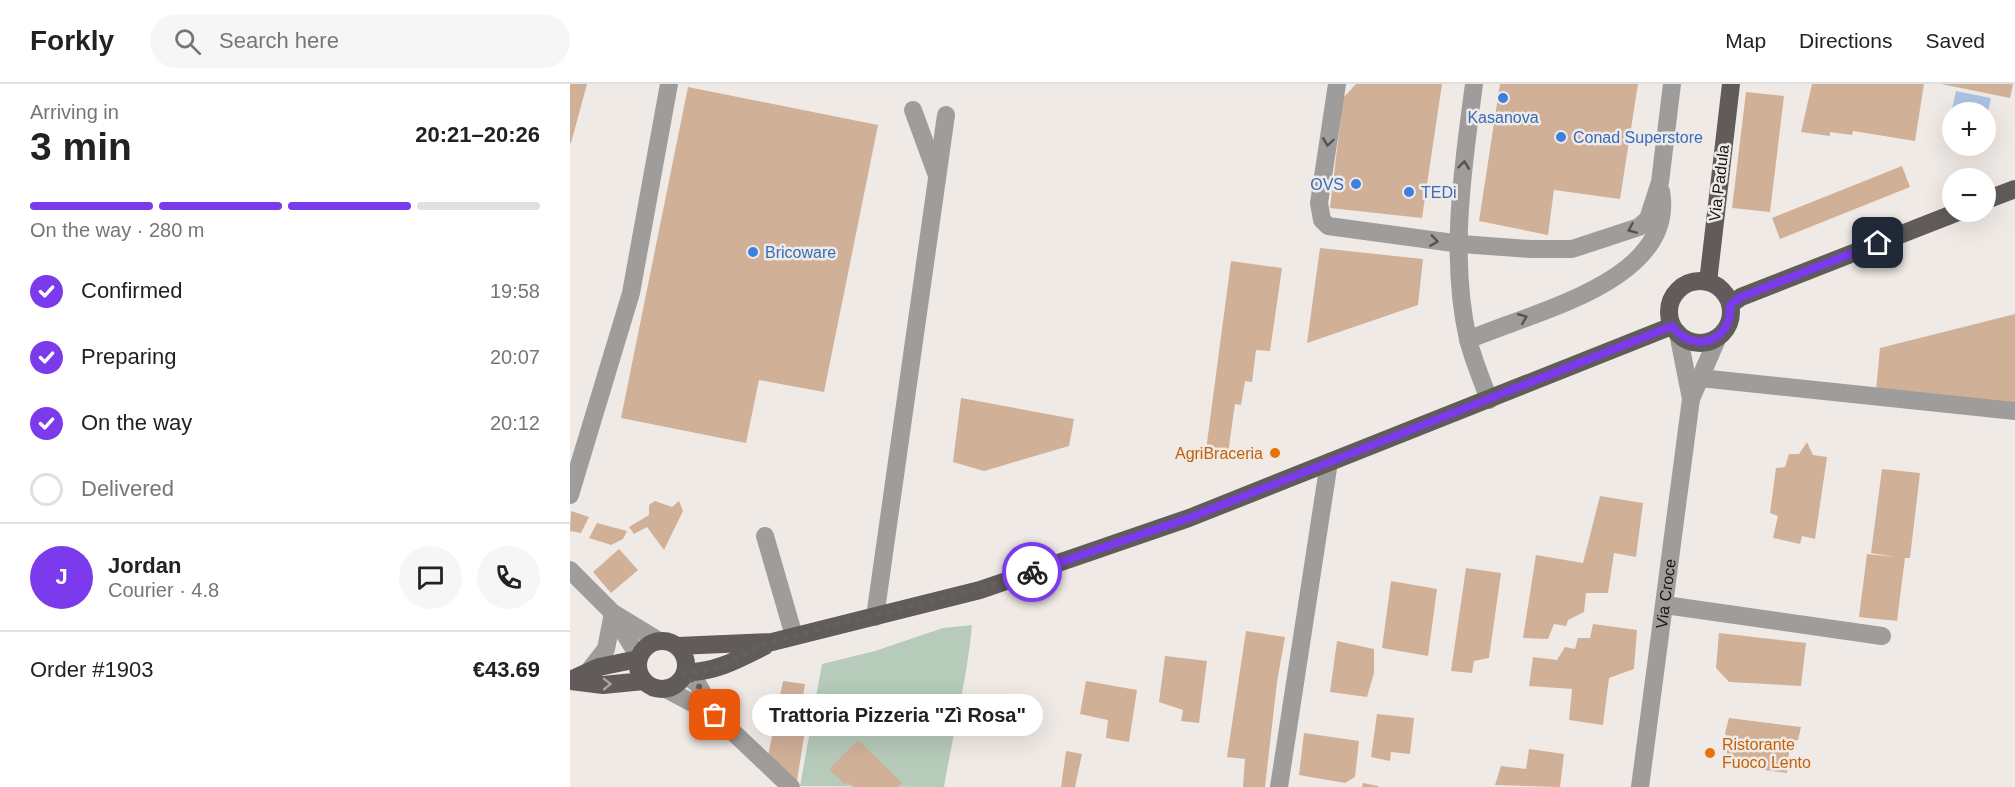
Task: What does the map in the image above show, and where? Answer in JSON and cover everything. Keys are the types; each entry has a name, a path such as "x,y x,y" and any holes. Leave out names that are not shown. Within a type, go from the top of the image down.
{"main road":[{"name":"Via Padula","path":"1708,282 1731,84"},
{"path":"1996,196 2015,189"},
{"path":"1730,305 1741,297 1942,218"},
{"path":"1698,281 1708,282 1723,290 1730,305 1729,323 1718,337 1710,341 1693,342 1675,329 1670,306 1680,289 1698,281"},
{"path":"685,673 700,673 732,662 772,642 980,590 1088,554 1189,518 1675,329"},
{"path":"570,680 588,672 638,658 649,644 659,641 671,642 678,646 686,660 685,673 674,686 658,689 644,681 640,675 638,658"},
{"path":"678,646 772,642"},
{"path":"570,680 603,685 644,681"}],"street":[{"path":"570,495 631,293 669,84"},
{"path":"1337,84 1319,203 1322,220 1328,226 1461,244 1572,249 1639,227 1648,219 1660,182 1672,84"},
{"path":"1474,84 1459,201 1461,298 1468,340 1489,400"},
{"path":"913,110 938,177"},
{"path":"875,617 946,115"},
{"path":"1468,340 1591,290 1619,275 1635,263 1652,242 1660,226 1664,207 1660,182"},
{"name":"Via Croce","path":"1675,329 1691,399"},
{"name":"Via Croce","path":"1640,787 1691,399 1718,337"},
{"path":"1700,378 2015,411"},
{"path":"1279,787 1329,462"},
{"path":"765,536 794,636"},
{"path":"570,570 613,614 638,658"},
{"path":"1665,605 1882,636"},
{"path":"613,614 659,641"},
{"path":"588,672 606,649 613,614"},
{"path":"685,673 697,683 715,715"},
{"path":"666,689 715,715 791,787"}],"green space":[{"path":"972,625 944,787 800,786 822,664 875,651 943,628"}],"water":[{"path":"1956,91 1991,98 1990,102 1954,102"}],"building":[{"path":"570,84 587,84 571,143 570,143"},
{"path":"1356,84 1442,84 1422,218 1330,208 1343,98"},
{"name":"Conad Superstore","path":"1500,84 1638,84 1620,199 1554,190 1548,235 1479,221"},
{"path":"1812,84 1924,84 1915,141 1853,131 1852,135 1830,132 1830,136 1801,132"},
{"path":"1941,84 2013,84 2010,98"},
{"name":"Bricoware","path":"688,87 878,125 824,392 759,380 746,443 621,418"},
{"path":"1746,92 1784,96 1770,212 1732,208"},
{"path":"1902,166 1910,187 1780,239 1772,218"},
{"path":"1320,248 1423,259 1418,305 1307,343"},
{"path":"1231,261 1282,268 1270,351 1256,350 1252,382 1245,381 1241,405 1235,404 1228,453 1206,450"},
{"path":"2015,314 2015,403 1876,390 1880,348"},
{"path":"961,398 1074,419 1069,446 984,471 953,462"},
{"path":"1807,442 1813,455 1827,457 1815,539 1802,536 1800,544 1773,538 1778,516 1770,513 1776,468 1785,467 1789,454 1799,454"},
{"path":"1882,469 1920,473 1910,558 1905,558 1897,621 1859,617 1867,554 1895,557 1871,553"},
{"path":"1600,496 1643,503 1636,557 1614,553 1608,593 1586,593 1584,612 1568,620 1566,626 1554,624 1548,639 1523,638 1536,555 1583,563"},
{"path":"655,501 672,507 679,501 683,511 664,550 647,527 634,534 629,527 649,515 649,505"},
{"path":"571,511 589,517 581,533 570,531"},
{"path":"597,523 627,531 623,539 611,545 589,538"},
{"path":"619,549 638,570 611,593 593,572"},
{"path":"1466,568 1501,573 1489,658 1474,661 1472,673 1451,671"},
{"path":"1391,581 1437,589 1428,656 1382,648"},
{"path":"1593,624 1637,630 1634,669 1609,678 1603,725 1569,720 1572,689 1529,686 1533,657 1557,660 1565,647 1575,649 1578,638 1590,638"},
{"path":"1246,631 1285,637 1277,682 1265,787 1243,787 1245,759 1227,757"},
{"path":"1719,633 1806,643 1801,686 1729,682 1716,668"},
{"path":"1337,641 1374,649 1374,673 1367,697 1330,692"},
{"path":"1165,656 1207,661 1199,723 1181,721 1183,710 1159,702"},
{"path":"783,681 805,684 802,702 809,705 797,781 768,756"},
{"path":"1086,681 1137,690 1129,742 1106,738 1108,720 1080,714"},
{"path":"1377,714 1414,718 1410,754 1391,752 1390,761 1371,757"},
{"path":"1729,718 1801,727 1798,740 1790,741 1787,773 1726,765 1728,739 1725,733"},
{"path":"1304,733 1359,741 1355,777 1345,783 1299,775"},
{"path":"858,740 902,783 898,787 853,787 848,782 845,785 829,769"},
{"path":"1529,749 1564,754 1560,787 1495,785 1501,766 1526,769"},
{"path":"1066,751 1082,754 1075,787 1061,787"},
{"path":"1363,783 1378,786 1378,787 1362,787"}],"way so far":[{"path":"715,715 697,683 684,675 685,672 700,673 732,662 772,642 980,590 1032,572"}],"place":[{"name":"Kasanova","path":"1503,98"},
{"name":"Conad Superstore","path":"1561,137"},
{"name":"OVS","path":"1356,184"},
{"name":"TEDi","path":"1409,192"},
{"name":"Bricoware","path":"753,252"},
{"name":"AgriBraceria","path":"1275,453"},
{"name":"Trattoria Pizzeria \"Zì Rosa\"","path":"715,715"},
{"name":"Ristorante Fuoco Lento","path":"1710,753"}],"route":[{"path":"1032,572 1189,518 1672,326 1684,339 1701,343 1710,341 1724,331 1731,315 1730,305 1741,297 1878,243"}]}
